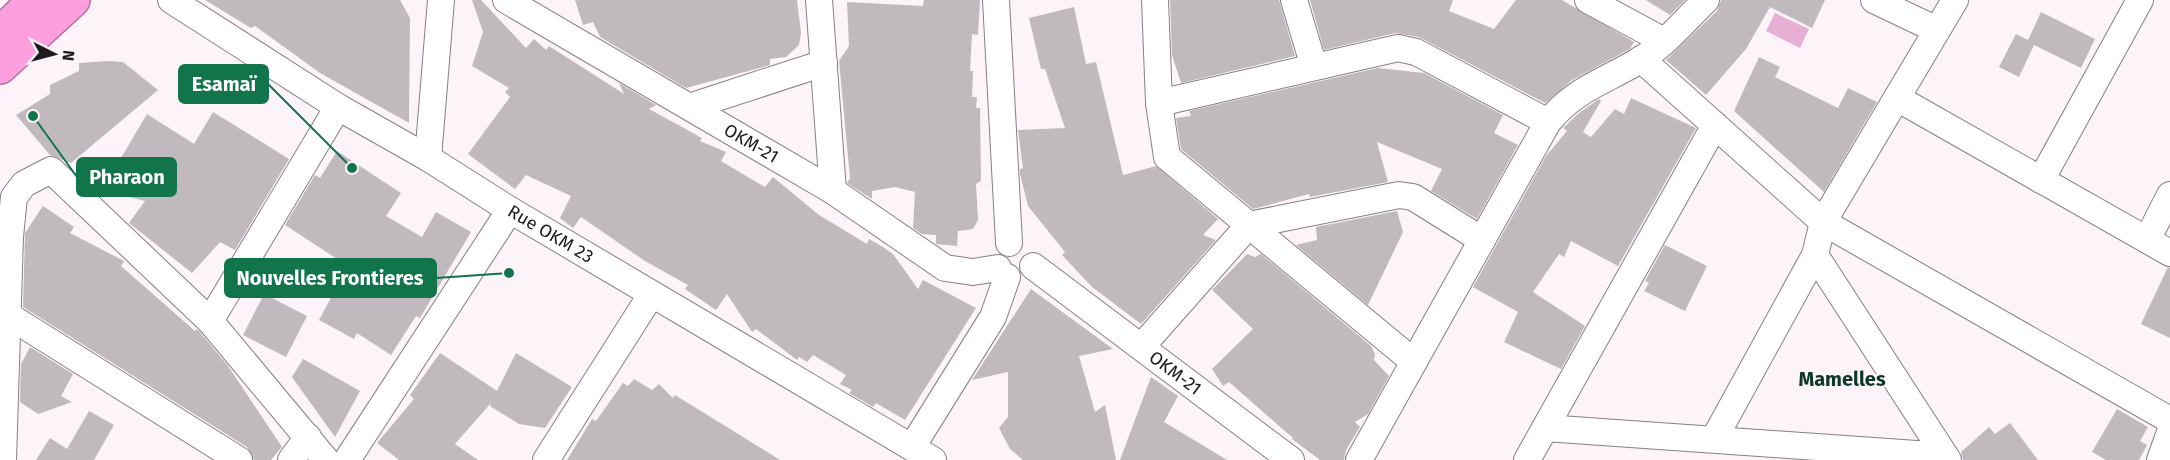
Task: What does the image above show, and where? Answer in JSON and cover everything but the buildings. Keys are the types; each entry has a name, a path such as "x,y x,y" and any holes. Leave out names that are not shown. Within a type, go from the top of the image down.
{"highway":[{"path":"0,67 73,0"},
{"path":"0,34 30,2"}],"street":[{"name":"Rue OKM 23","path":"171,0 338,107 428,158 651,295 922,453"},
{"path":"428,158 441,0"},
{"name":"OKM-21","path":"506,0 664,94 692,106 833,191 945,268 1003,273"},
{"path":"819,0 833,191"},
{"path":"996,0 1009,243"},
{"path":"1155,0 1159,103 1167,158 1414,362"},
{"path":"1294,0 1314,67"},
{"path":"1588,0 1664,41"},
{"path":"1359,460 1548,122 1565,102 1641,59 1664,41 1706,0"},
{"path":"1874,0 1937,30"},
{"path":"1714,439 1815,255 1823,222 1955,0"},
{"path":"2041,180 2140,0"},
{"path":"1159,103 1398,48 1416,52 1548,122"},
{"path":"1641,59 1823,222 2170,420"},
{"path":"692,106 824,63"},
{"path":"1896,98 2170,253"},
{"path":"210,321 338,107"},
{"path":"1527,460 1715,125"},
{"path":"3,460 10,237 15,197 24,184 51,170 210,321 327,460"},
{"path":"1142,346 1249,225 1399,195 1413,197 1482,240"},
{"path":"2147,240 2170,195"},
{"path":"347,460 510,210"},
{"path":"922,453 993,317 1003,273 997,255 1009,243 1026,245 1033,254 1033,266 1026,276 1013,279 1003,273"},
{"path":"1815,255 1947,458"},
{"name":"OKM-21","path":"1033,266 1291,460"},
{"path":"546,460 651,295"},
{"path":"9,316 239,460"},
{"path":"1545,428 1947,458"},
{"path":"2160,460 2170,432"},
{"path":"291,460 308,437"}],"shaded area":[{"path":"1775,13 1809,29 1800,48 1766,31"}],"place":[{"name":"Pharaon","path":"33,116"},
{"name":"Esamaï","path":"352,168"},
{"name":"Nouvelles Frontieres","path":"509,273"}],"district":[{"name":"Mamelles","path":"1842,379"}]}
